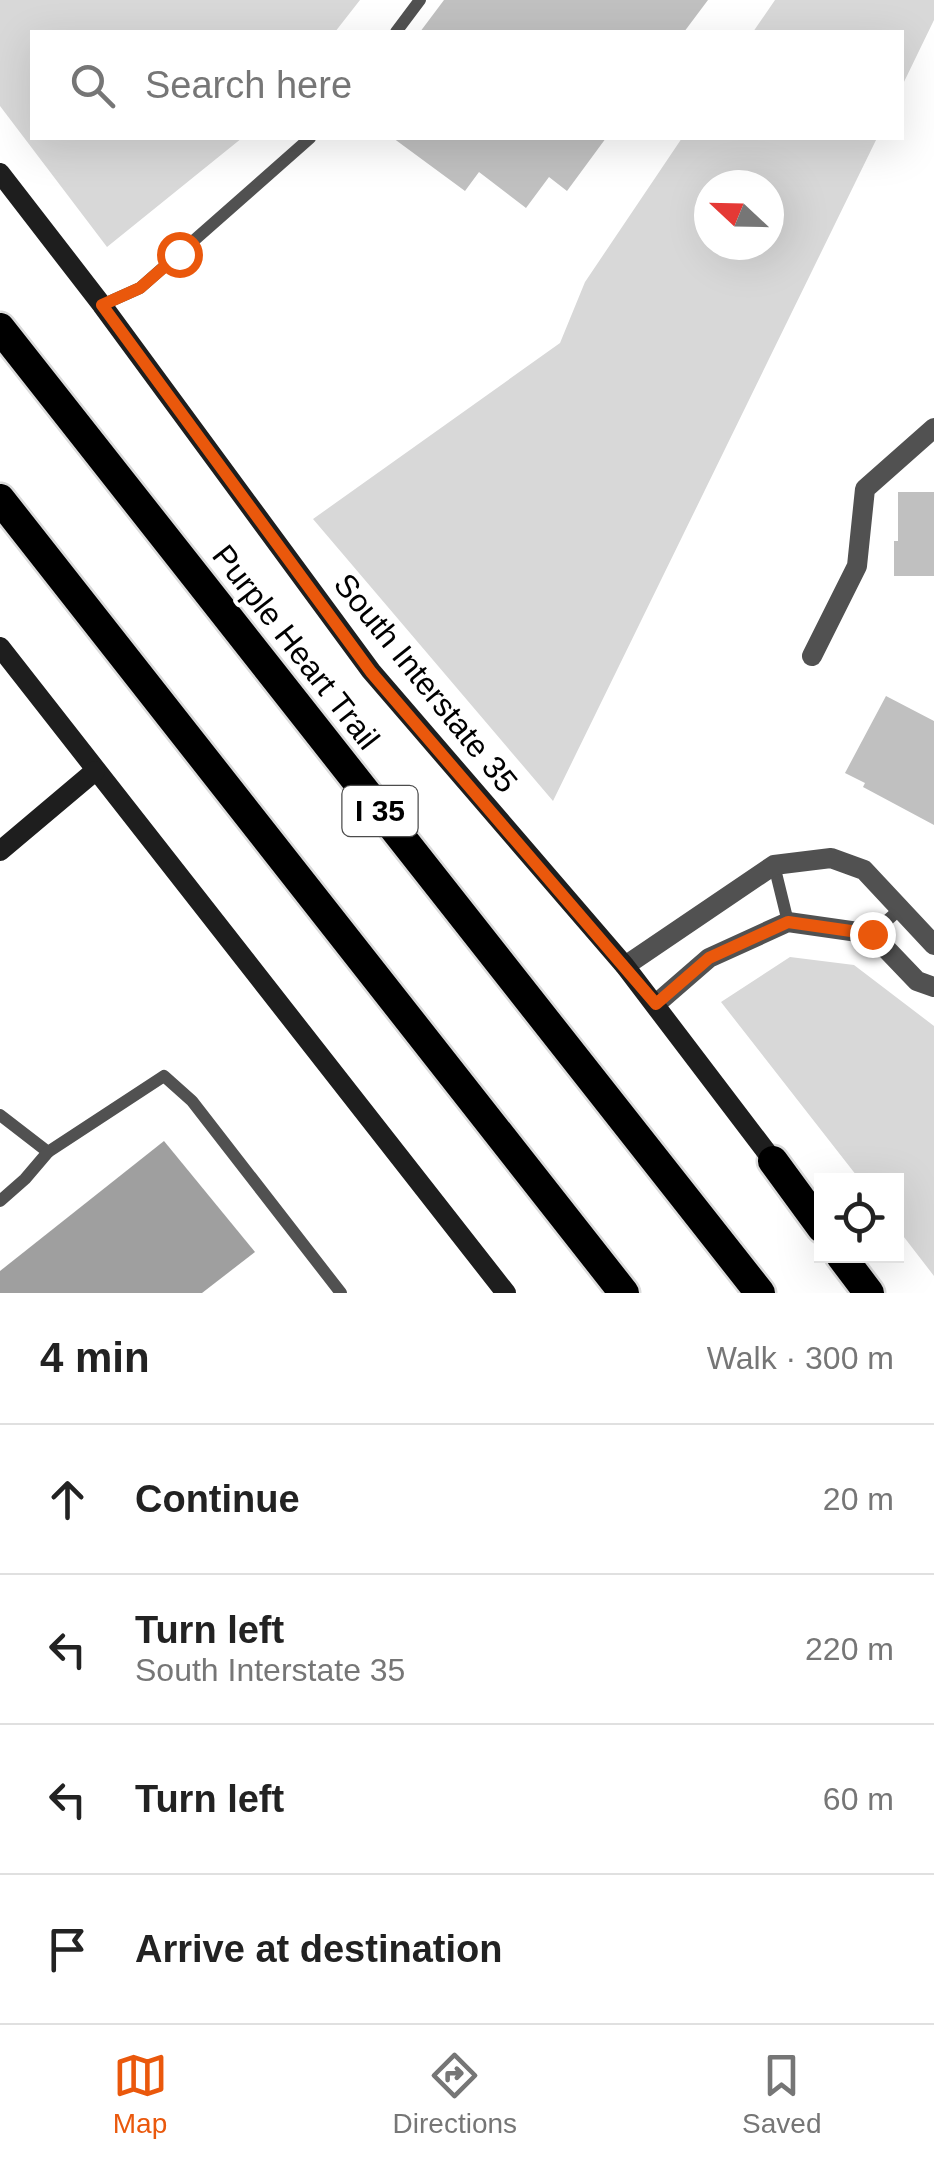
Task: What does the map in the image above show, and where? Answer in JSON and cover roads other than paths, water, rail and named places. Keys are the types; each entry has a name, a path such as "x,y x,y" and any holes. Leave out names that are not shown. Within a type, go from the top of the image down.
{"highway":[{"name":"Purple Heart Trail","path":"0,328 760,1293"},
{"path":"0,499 624,1293"},
{"path":"773,1161 814,1217"},
{"path":"847,1263 869,1293"}],"main road":[{"name":"South Interstate 35","path":"0,173 102,305 371,672 626,966 814,1210"},
{"path":"0,647 506,1293"},
{"path":"0,851 95,771"},
{"path":"858,1263 883,1293"}],"street":[{"path":"812,656 857,566 865,488 934,428"},
{"path":"626,966 774,864 830,858 864,870 934,945"},
{"path":"656,1004 709,958 788,922 872,934 917,981 934,987"}],"lane":[{"path":"398,30 420,0"},
{"path":"102,305 140,288 308,140"},
{"path":"774,864 788,922"},
{"path":"872,934 900,909"},
{"path":"0,1201 48,1152 164,1076 192,1102 341,1293"},
{"path":"0,1115 48,1152"}]}
